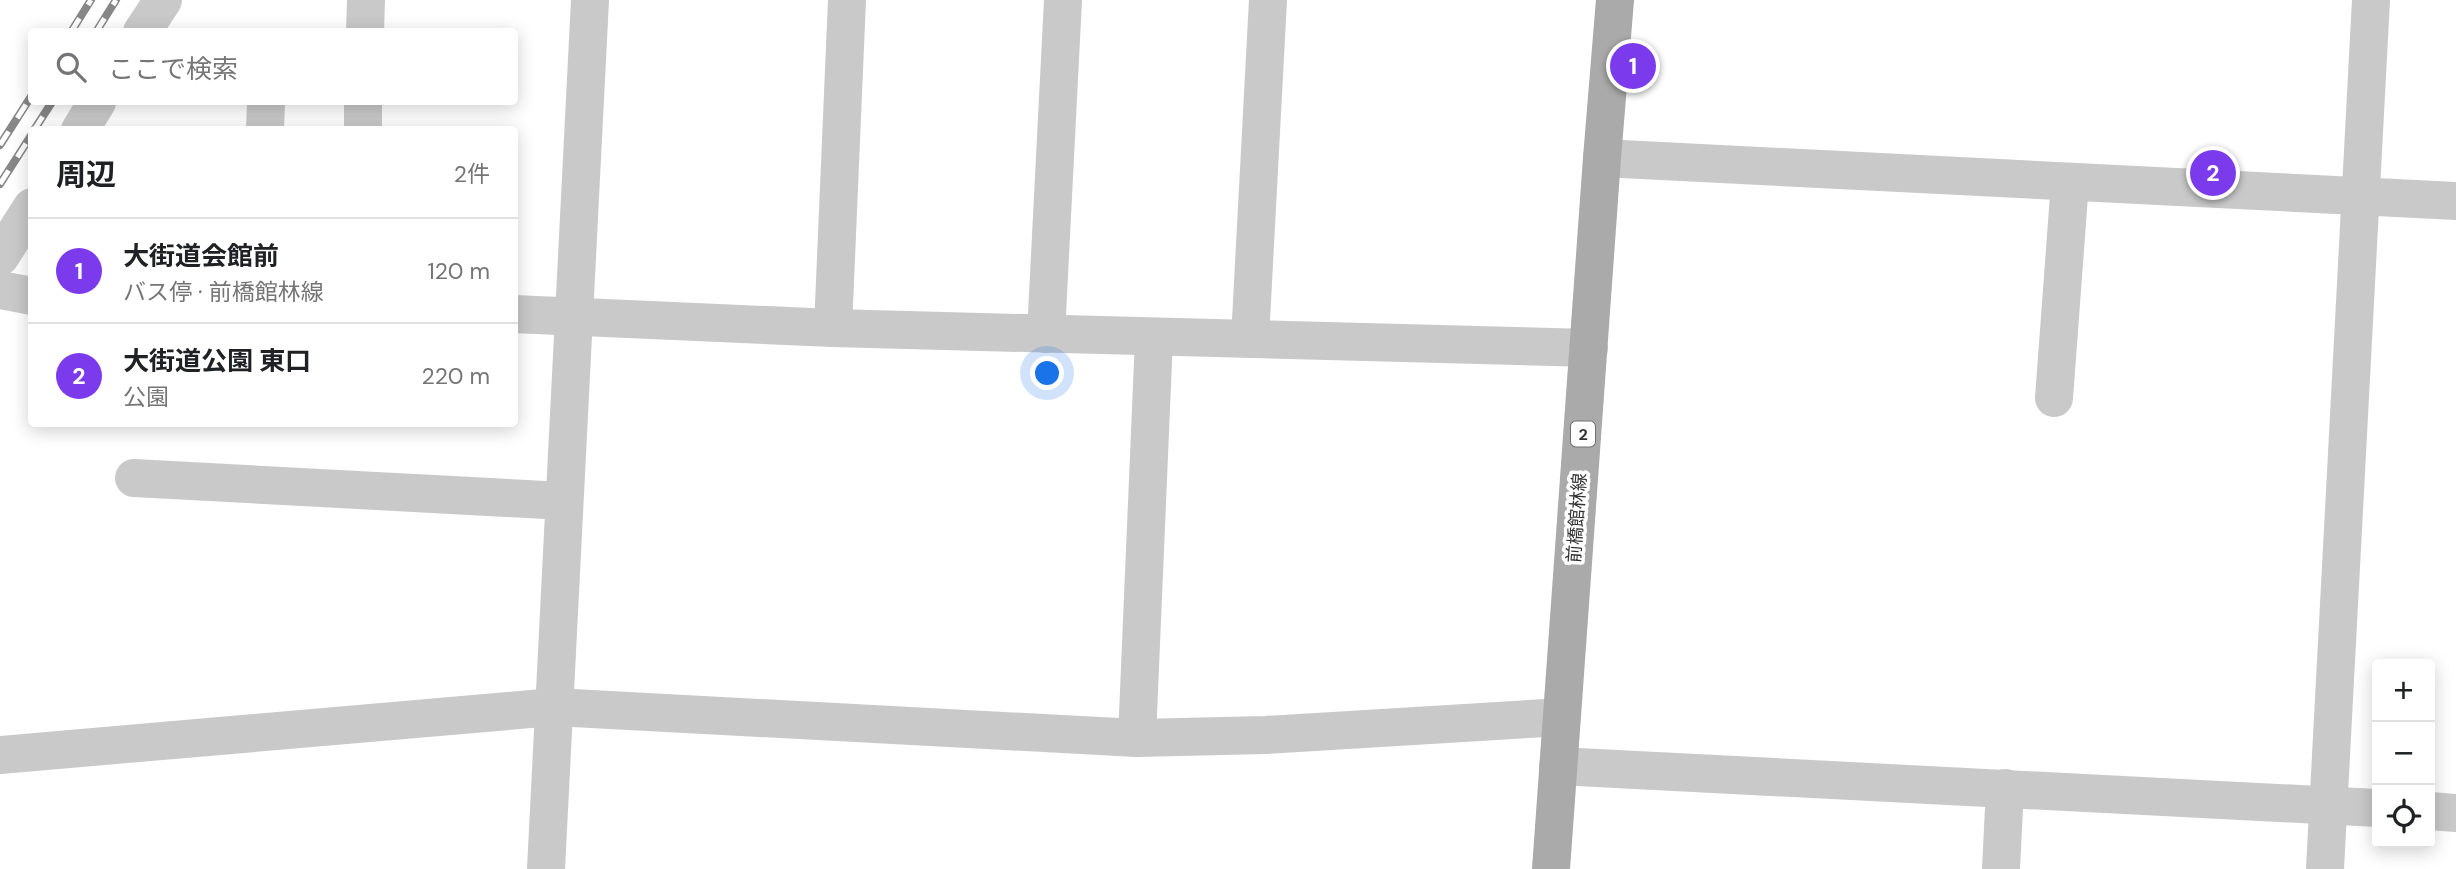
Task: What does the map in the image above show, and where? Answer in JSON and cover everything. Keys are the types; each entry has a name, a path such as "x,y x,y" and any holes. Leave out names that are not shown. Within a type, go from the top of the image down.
{"main road":[{"name":"前橋館林線","path":"1551,869 1615,0"}],"street":[{"path":"145,28 163,0"},
{"path":"365,28 366,0"},
{"path":"546,869 590,0"},
{"path":"833,328 847,0"},
{"path":"1046,334 1063,0"},
{"path":"1250,339 1268,0"},
{"path":"2325,869 2371,0"},
{"path":"82,126 95,105"},
{"path":"265,126 266,105"},
{"path":"363,105 363,126"},
{"path":"1602,158 2456,201"},
{"path":"2054,398 2070,181"},
{"path":"0,257 28,213"},
{"path":"0,290 28,295"},
{"path":"518,314 833,328 1589,348"},
{"path":"1137,738 1154,338"},
{"path":"134,478 564,501"},
{"path":"0,755 554,707 1137,738 1266,735 1562,718"},
{"path":"1558,766 2372,808"},
{"path":"2001,869 2005,788"},
{"path":"2435,811 2456,813"}],"railway":[{"path":"74,28 91,0"},
{"path":"98,28 116,0"},
{"path":"0,145 28,101"},
{"path":"37,126 50,105"},
{"path":"0,184 28,140"}],"place":[{"name":"大街道会館前","path":"1633,66"},
{"name":"大街道公園 東口","path":"2213,173"}]}
